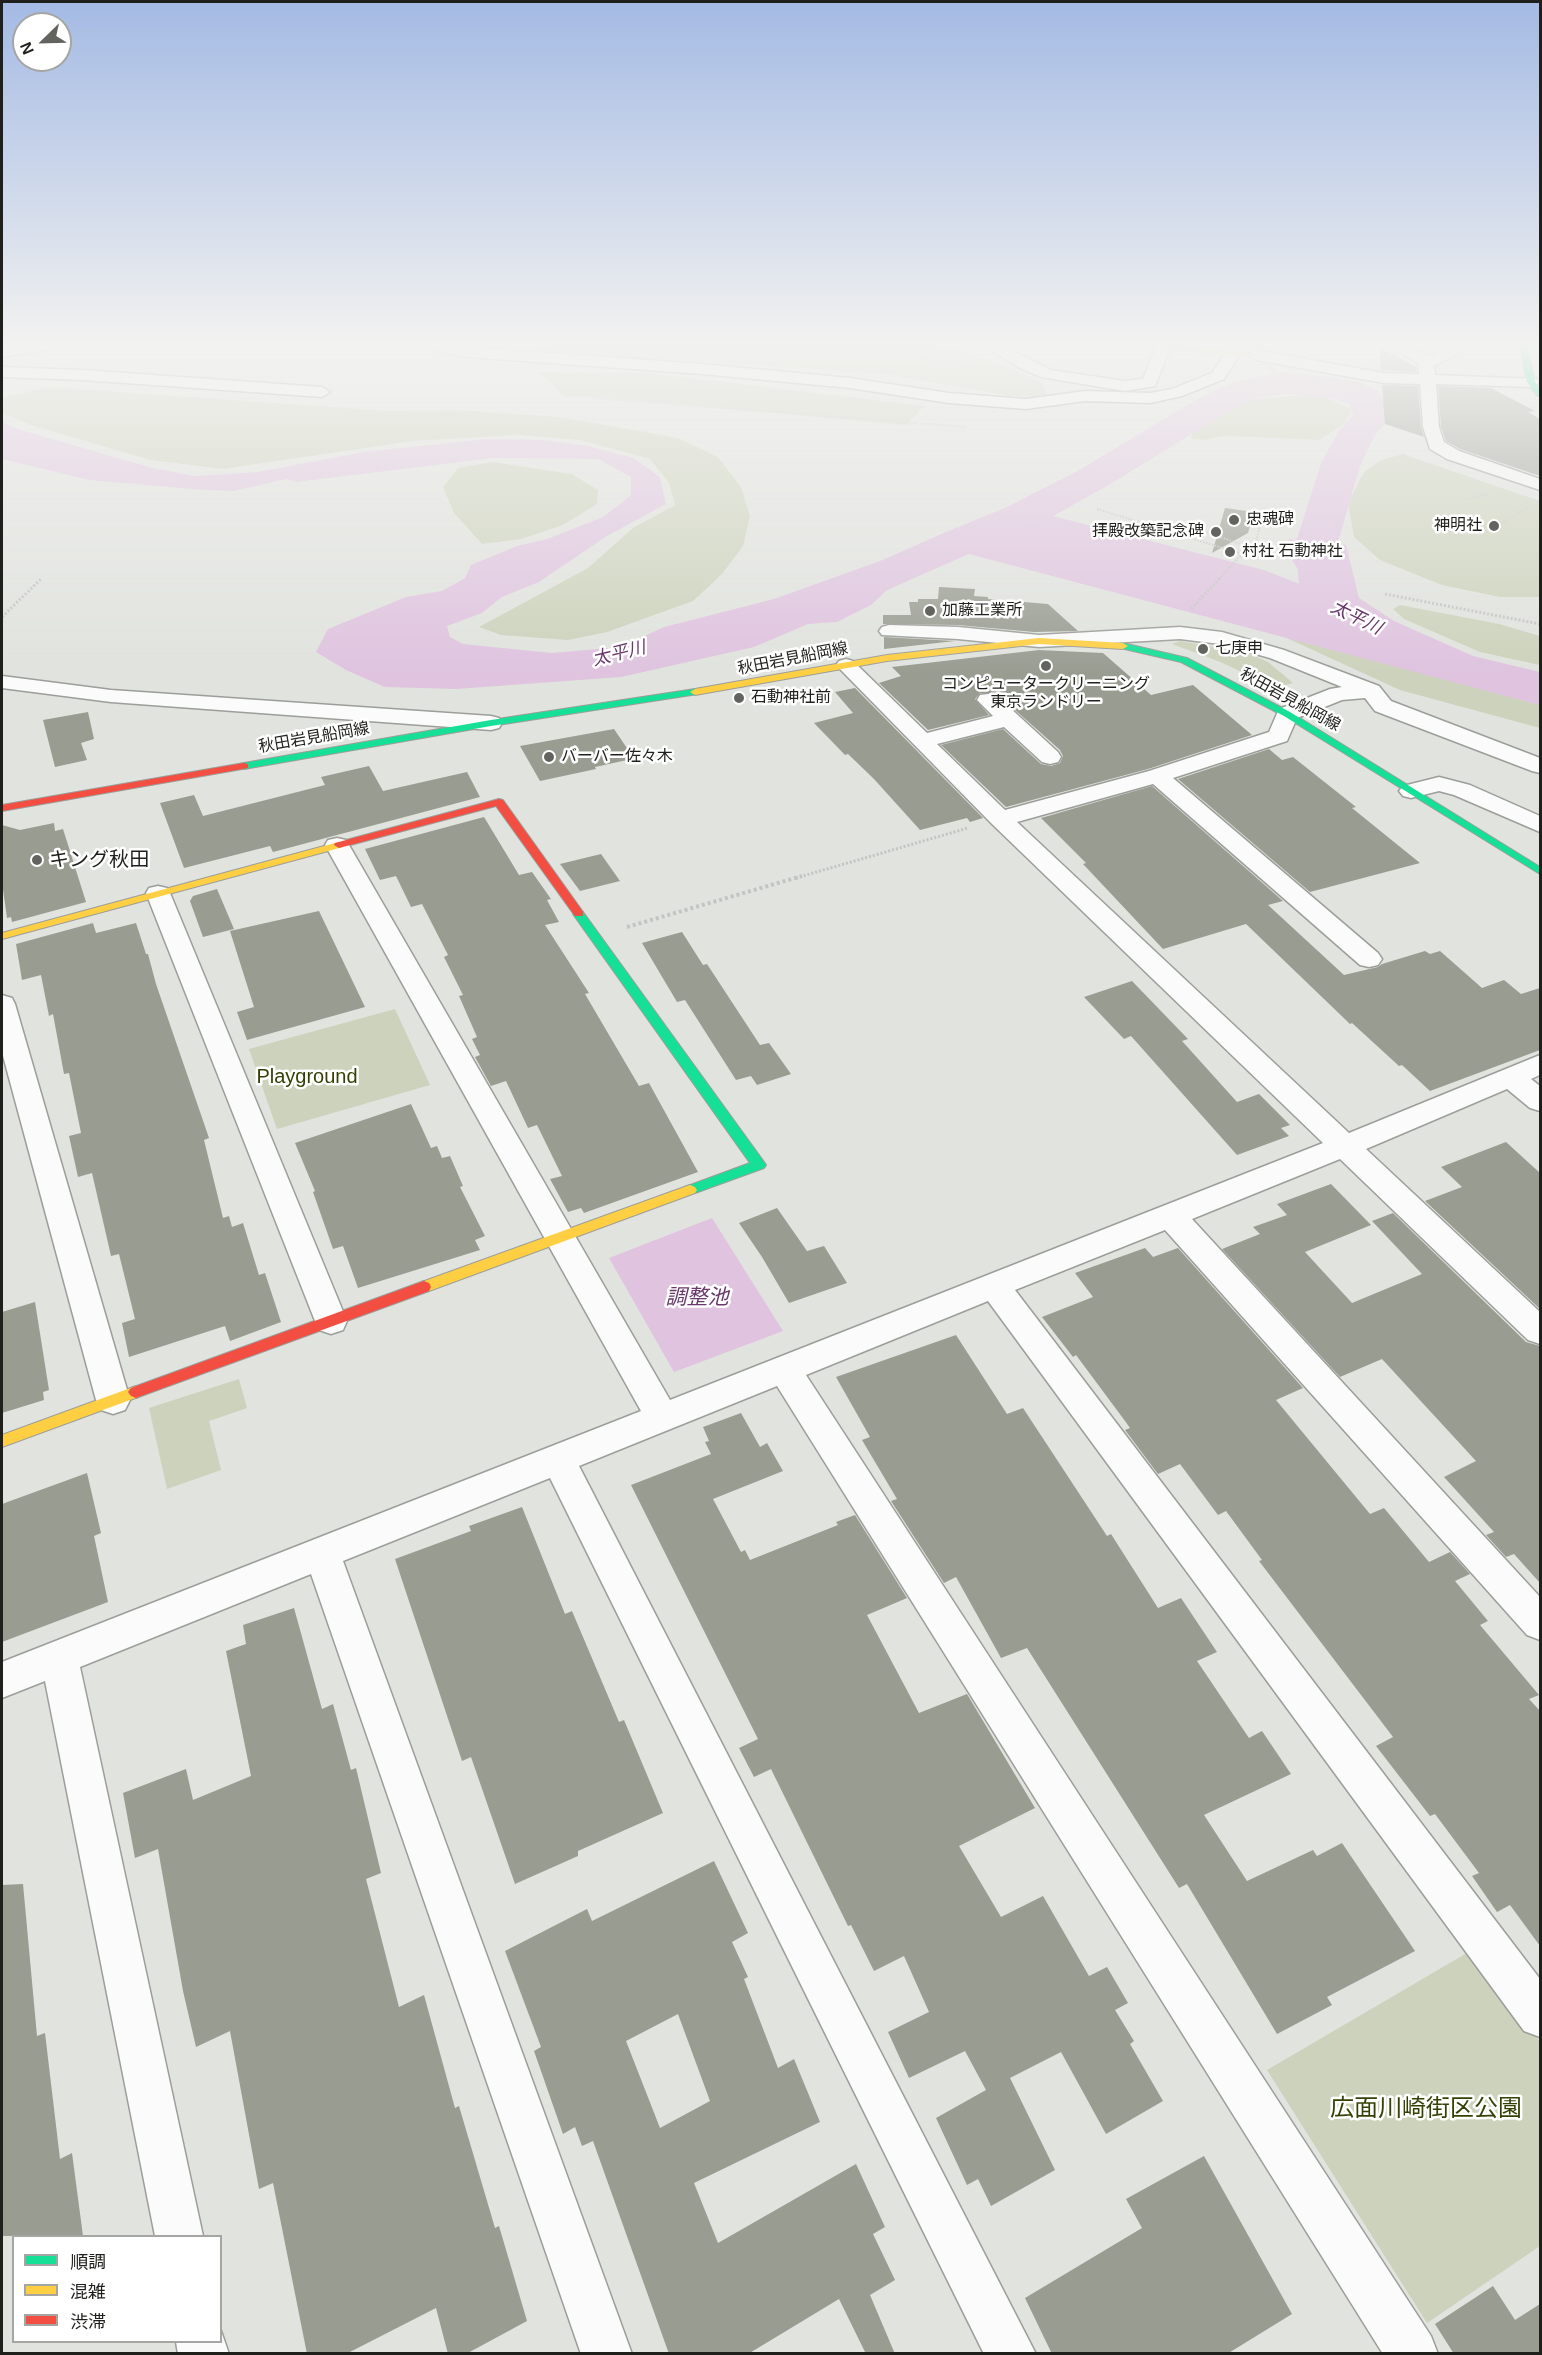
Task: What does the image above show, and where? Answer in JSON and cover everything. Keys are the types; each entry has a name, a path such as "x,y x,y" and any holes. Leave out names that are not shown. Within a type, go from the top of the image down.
{"street":[{"path":"1454,454 1540,485"},
{"path":"889,631 1139,635"},
{"path":"958,633 1039,641 1180,633 1222,638 1276,654 1371,691 1540,745"},
{"name":"秋田岩見船岡線","path":"2,808 491,723 738,686 846,665 982,645 1039,641 1115,644 1184,660 1287,714 1540,871"},
{"path":"846,665 1000,819 1540,1331"},
{"path":"2,682 111,696 491,723"},
{"path":"1000,819 1157,776 1279,736 1287,714 1338,694 1371,691"},
{"path":"1371,691 1383,706 1540,766"},
{"path":"988,700 1050,757"},
{"path":"922,741 1008,719"},
{"path":"1157,776 1369,959"},
{"path":"1411,791 1439,783 1462,790 1540,825"},
{"path":"2,936 158,892 499,802 759,1165 2,1441"},
{"path":"337,845 662,1417"},
{"path":"158,892 331,1321"},
{"path":"2,1004 113,1400"},
{"path":"2,1680 1345,1146 1540,1064"},
{"path":"1511,1077 1540,1101"},
{"path":"1170,1215 1540,1623"},
{"path":"994,1286 1540,2014"},
{"path":"784,1369 1413,2354"},
{"path":"558,1459 1011,2354"},
{"path":"322,1553 607,2354"},
{"path":"59,1657 179,2235"}],"path":[{"path":"1184,617 1242,554 1256,543 1264,508"},
{"path":"1097,509 1242,554"},
{"path":"1501,522 1519,513"},
{"path":"1190,526 1251,548"},
{"path":"2,617 42,578"},
{"path":"1385,594 1540,624"},
{"path":"594,936 1000,819"}],"green space":[{"path":"129,454 325,454 223,469 150,460"},
{"path":"631,454 711,454 718,457 741,487 750,516 743,546 722,574 693,601 607,632 568,640 501,635 479,627 588,568 633,528 675,505 669,483 650,459"},
{"path":"1403,454 1540,501 1540,597 1500,597 1442,585 1380,560 1354,537 1348,503 1364,472 1381,460"},
{"path":"492,462 572,474 598,490 597,504 563,525 521,539 482,544 454,513 443,487 458,468"},
{"path":"1400,605 1499,624 1540,636 1540,665 1480,652 1404,619 1393,609"},
{"path":"1278,634 1540,705 1540,728 1400,690"},
{"path":"1180,641 1245,652 1268,662 1293,683 1280,687 1172,644"},
{"name":"Playground","path":"395,1009 430,1085 277,1129 249,1049"},
{"path":"239,1379 247,1408 209,1421 221,1470 167,1489 149,1408"},
{"name":"広面川崎街区公園","path":"1472,1950 1540,2042 1540,2246 1427,2323 1267,2070"}],"water":[{"path":"2,454 104,454 153,468 195,476 258,472 354,454 618,454 634,458 660,477 666,504 607,536 539,582 502,597 482,613 447,626 450,637 463,644 552,653 620,647 664,627 774,599 880,561 937,536 1025,506 1049,515 1264,570 1310,588 1288,554 1289,539 1346,545 1359,598 1394,621 1473,656 1540,672 1540,705 969,554 887,590 871,605 837,622 808,624 754,647 621,677 456,689 385,687 346,670 316,652 328,629 406,597 442,591 465,578 471,565 517,546 547,539 603,517 631,495 631,477 598,459 493,458 296,482 286,479 234,491 89,480 2,459"},
{"name":"調整池","path":"712,1218 783,1331 674,1372 609,1258"}],"building":[{"path":"1475,454 1540,454 1540,476"},
{"path":"1225,508 1254,512 1248,533 1212,553"},
{"path":"939,587 975,589 974,596 988,597 988,599 1048,604 1078,631 1034,632 958,625 883,624 883,615 911,615 909,602 918,602 918,599 938,599"},
{"path":"884,637 955,641 884,649"},
{"path":"1039,650 1103,653 1151,695 1193,685 1252,735 1148,769 1006,807 941,745 1003,729 1041,764 1051,766 1060,763 1063,756 1060,750 996,693 980,693 975,699 989,715 928,730 879,683 901,676 892,667"},
{"path":"855,688 983,818 970,822 967,818 920,830 874,779 848,754 845,755 814,723 853,713 835,692"},
{"path":"88,712 94,739 81,743 87,760 55,767 43,720"},
{"path":"614,729 633,757 595,767 596,769 540,781 520,746"},
{"path":"1269,749 1282,760 1293,757 1356,807 1352,808 1420,863 1310,892 1178,779"},
{"path":"369,766 383,791 467,772 480,797 273,852 270,846 184,868 160,803 194,795 203,816 325,785 321,777"},
{"path":"1152,786 1283,901 1268,905 1344,975 1378,967 1425,951 1430,954 1440,951 1482,988 1504,980 1521,994 1540,988 1540,1050 1430,1091 1352,1023 1350,1024 1246,924 1163,949 1083,864 1086,863 1041,818"},
{"path":"484,817 519,875 532,872 551,899 547,900 559,922 545,925 589,993 585,994 639,1086 649,1083 698,1172 584,1213 581,1208 568,1212 550,1179 562,1176 537,1125 528,1128 506,1081 491,1086 475,1057 480,1055 472,1039 477,1037 459,996 463,995 444,957 448,955 422,904 411,907 396,876 380,880 365,849"},
{"name":"キング秋田","path":"54,823 55,831 63,829 86,902 12,922 11,917 7,918 2,882 2,825 20,830"},
{"path":"601,854 620,881 580,891 560,864"},
{"path":"217,889 234,929 203,937 190,901 193,896"},
{"path":"319,911 365,1007 247,1040 237,1012 254,1007 230,931"},
{"path":"93,923 96,933 136,923 209,1138 204,1140 223,1218 229,1216 232,1227 243,1223 259,1275 265,1273 281,1322 230,1341 225,1326 129,1357 122,1323 135,1319 119,1254 111,1256 92,1173 78,1177 69,1136 81,1133 69,1073 64,1074 53,1014 49,1016 41,975 22,980 16,944"},
{"path":"682,932 703,965 707,964 760,1045 769,1043 791,1074 757,1085 751,1076 736,1080 685,1000 677,1002 642,943"},
{"path":"1132,981 1188,1039 1182,1041 1237,1102 1259,1094 1290,1125 1281,1128 1289,1136 1237,1155 1131,1036 1124,1039 1084,997"},
{"path":"411,1104 431,1148 437,1146 442,1158 450,1156 463,1186 460,1187 485,1236 475,1240 480,1250 358,1288 343,1246 333,1249 313,1192 315,1191 295,1143"},
{"path":"1506,1142 1540,1173 1540,1309 1425,1201 1462,1187 1441,1167"},
{"path":"1331,1184 1371,1225 1305,1252 1352,1303 1422,1274 1372,1221 1393,1213 1526,1342 1540,1346 1540,1583 1514,1554 1506,1557 1486,1535 1494,1532 1444,1477 1476,1461 1382,1359 1340,1377 1222,1249 1260,1234 1253,1227 1287,1215 1277,1204"},
{"path":"777,1208 807,1251 824,1246 847,1283 789,1303 739,1223"},
{"path":"1145,1248 1153,1257 1178,1248 1303,1388 1276,1400 1370,1514 1384,1508 1429,1562 1450,1552 1470,1574 1455,1581 1488,1621 1480,1625 1539,1695 1529,1699 1540,1711 1540,1946 1510,1905 1497,1912 1472,1876 1479,1873 1435,1814 1430,1816 1376,1746 1393,1737 1259,1561 1262,1560 1226,1511 1218,1515 1180,1464 1158,1474 1125,1430 1130,1428 1125,1421 1076,1355 1073,1357 1042,1317 1093,1297 1075,1273"},
{"path":"35,1302 49,1390 43,1392 44,1400 2,1413 2,1312"},
{"path":"956,1335 1007,1414 1023,1408 1107,1536 1111,1534 1158,1608 1181,1598 1217,1652 1197,1661 1249,1738 1262,1731 1291,1774 1204,1815 1247,1881 1313,1850 1317,1856 1342,1843 1415,1951 1327,1997 1332,2005 1277,2034 1187,1884 1179,1888 1027,1648 1001,1658 956,1577 944,1583 891,1501 897,1499 862,1440 870,1437 836,1377"},
{"path":"741,1413 760,1447 767,1443 783,1471 713,1499 741,1552 745,1550 750,1560 838,1525 836,1522 855,1515 907,1598 867,1615 919,1713 967,1694 1035,1808 959,1846 1001,1917 1043,1896 1089,1976 1107,1967 1128,2003 1115,2010 1134,2041 1130,2044 1163,2101 1106,2134 1061,2052 1010,2078 1055,2170 991,2206 978,2179 967,2185 936,2118 986,2090 965,2051 909,2078 888,2032 929,2012 904,1956 874,1971 851,1925 848,1926 771,1769 754,1777 739,1748 758,1739 631,1485 711,1454 705,1442 709,1441 703,1427"},
{"path":"87,1473 101,1533 94,1536 108,1602 2,1642 2,1504"},
{"path":"522,1507 565,1614 572,1611 619,1722 624,1720 663,1813 578,1851 578,1856 515,1884 471,1757 462,1761 395,1559 471,1531 469,1526"},
{"path":"294,1608 322,1709 333,1704 351,1770 356,1768 381,1873 366,1879 399,2007 424,1995 455,2108 459,2106 495,2228 499,2226 527,2321 466,2354 448,2354 436,2308 346,2354 307,2354 273,2183 259,2189 230,2031 196,2047 183,1991 158,1849 135,1858 123,1793 186,1769 193,1800 251,1776 226,1651 246,1644 243,1625"},
{"path":"714,1861 748,1933 732,1942 748,1977 744,1979 778,2068 794,2059 820,2122 694,2183 718,2243 856,2164 885,2227 873,2234 895,2280 870,2295 895,2354 866,2354 839,2299 748,2354 669,2354 593,2141 582,2146 575,2127 563,2134 534,2051 541,2047 505,1951 587,1909 592,1921","holes":["678,2014 710,2101 660,2128 626,2041"]},
{"path":"23,1884 37,2036 45,2033 60,2159 72,2153 83,2235 2,2236 2,1885"},
{"path":"1204,2156 1292,2314 1227,2354 1052,2354 1025,2298 1142,2228 1126,2199"},
{"path":"1493,2286 1515,2320 1540,2304 1540,2354 1454,2354 1435,2324"}],"waterway":[{"name":"太平川","path":"949,546 1022,516 1133,454"},
{"name":"太平川","path":"1346,454 1317,542 1322,601 1351,615"}],"traffic: fast":[{"path":"1123,646 1184,660 1287,714 1540,871"},
{"path":"244,766 491,723 695,692"},
{"path":"579,914 759,1165 690,1190"}],"traffic: slow":[{"path":"695,692 887,658 1039,641 1123,646"},
{"path":"2,936 339,845"},
{"path":"424,1287 690,1190"},
{"path":"2,1441 136,1392"}],"traffic: jam":[{"path":"2,808 244,766"},
{"path":"339,845 499,802 579,914"},
{"path":"136,1392 424,1287"}],"place":[{"name":"忠魂碑","path":"1234,520"},
{"name":"神明社","path":"1494,526"},
{"name":"拝殿改築記念碑","path":"1216,532"},
{"name":"村社 石動神社","path":"1230,552"},
{"name":"加藤工業所","path":"930,611"},
{"name":"七庚申","path":"1203,649"},
{"name":"コンピュータークリーニング 東京ランドリー","path":"1046,666"},
{"name":"石動神社前","path":"739,698"},
{"name":"バーバー佐々木","path":"549,757"},
{"name":"キング秋田","path":"37,860"}]}
